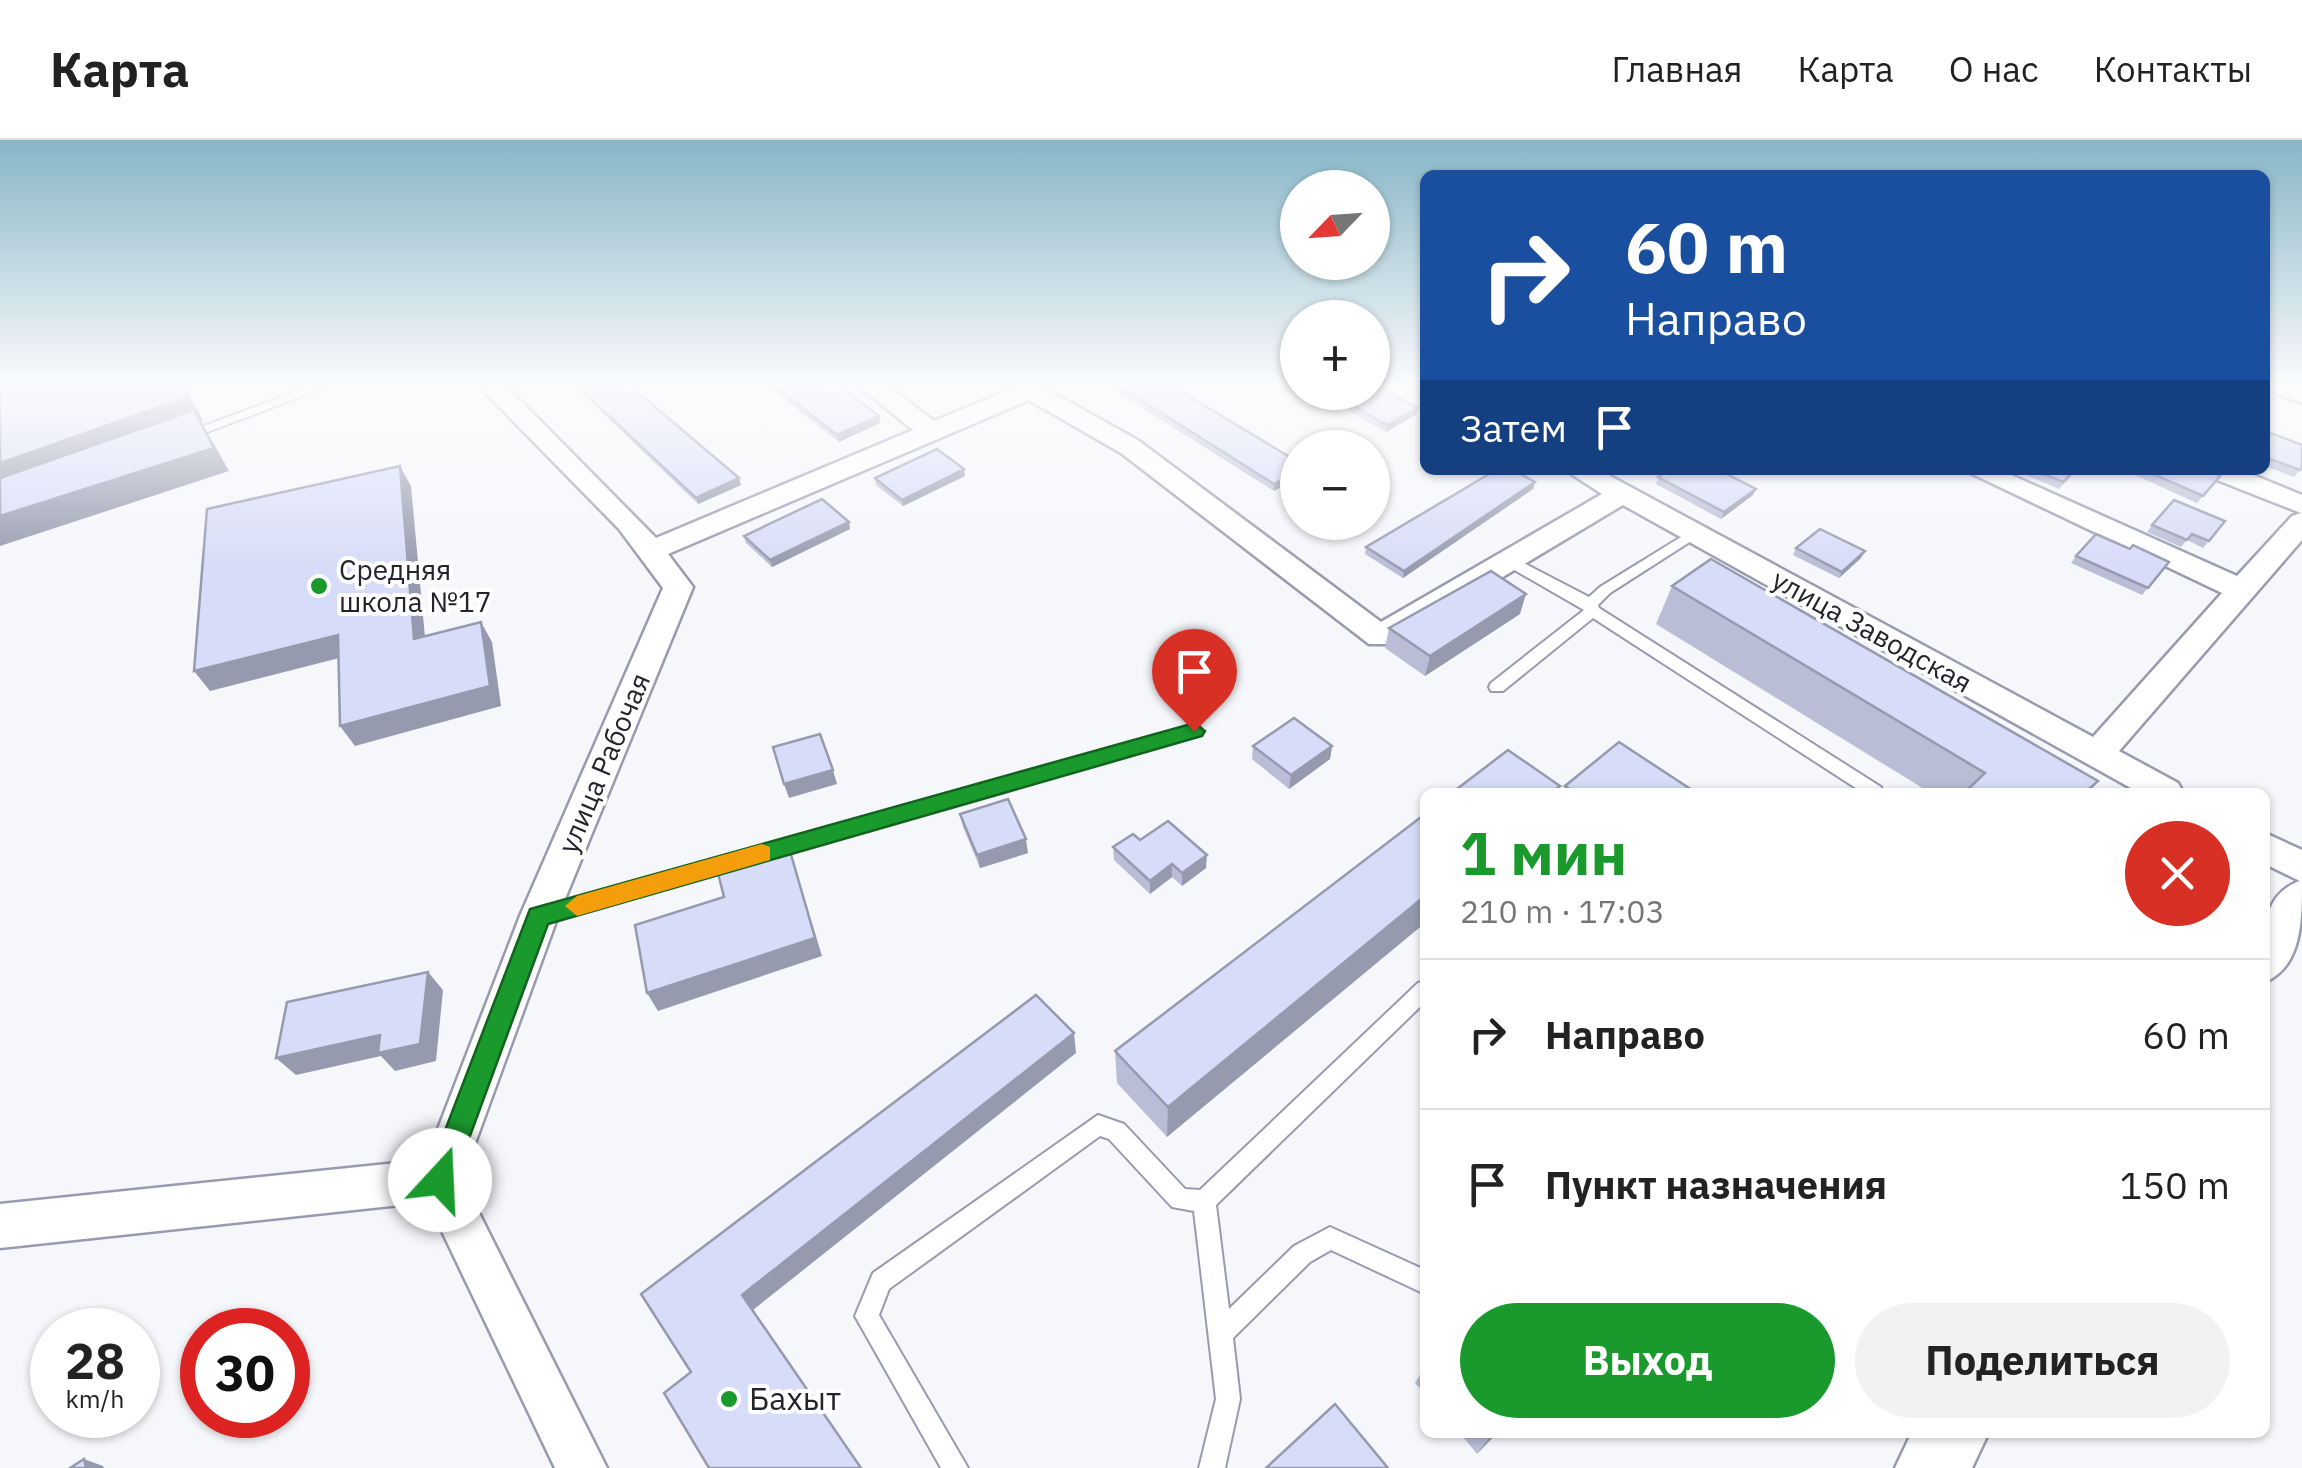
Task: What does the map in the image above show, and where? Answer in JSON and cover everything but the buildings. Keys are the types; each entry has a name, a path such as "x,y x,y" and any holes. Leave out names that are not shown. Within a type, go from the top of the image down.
{"main road":[{"path":"2270,951 2302,902"},
{"path":"1931,1468 1950,1438"}],"street":[{"name":"улица Рабочая","path":"440,1180 539,916 678,587 629,523 555,445"},
{"path":"650,550 901,445"},
{"path":"1126,445 1380,637 1622,494"},
{"name":"улица Заводская","path":"1588,475 2159,788"},
{"path":"1989,475 2242,590"},
{"path":"2229,475 2302,505"},
{"path":"2096,754 2302,522"},
{"path":"2270,850 2302,867"},
{"path":"0,1226 440,1180 582,1468"}],"lane":[{"path":"1497,687 1591,608 1605,590 1694,533"},
{"path":"1508,561 1591,608 1870,788"},
{"path":"539,916 1194,731"},
{"path":"1204,1202 1420,994"},
{"path":"954,1468 950,1452 905,1388 866,1316 882,1282 1098,1124 1116,1130 1180,1199 1204,1202"},
{"path":"1204,1202 1228,1399 1212,1468"},
{"path":"1220,1334 1302,1254 1330,1238 1420,1280"}],"slow traffic":[{"path":"577,906 762,853"}],"place":[{"name":"Средняя школа №17","path":"319,586"},
{"name":"Бахыт","path":"729,1399"}],"route":[{"path":"440,1180 539,916 1194,731"}]}
